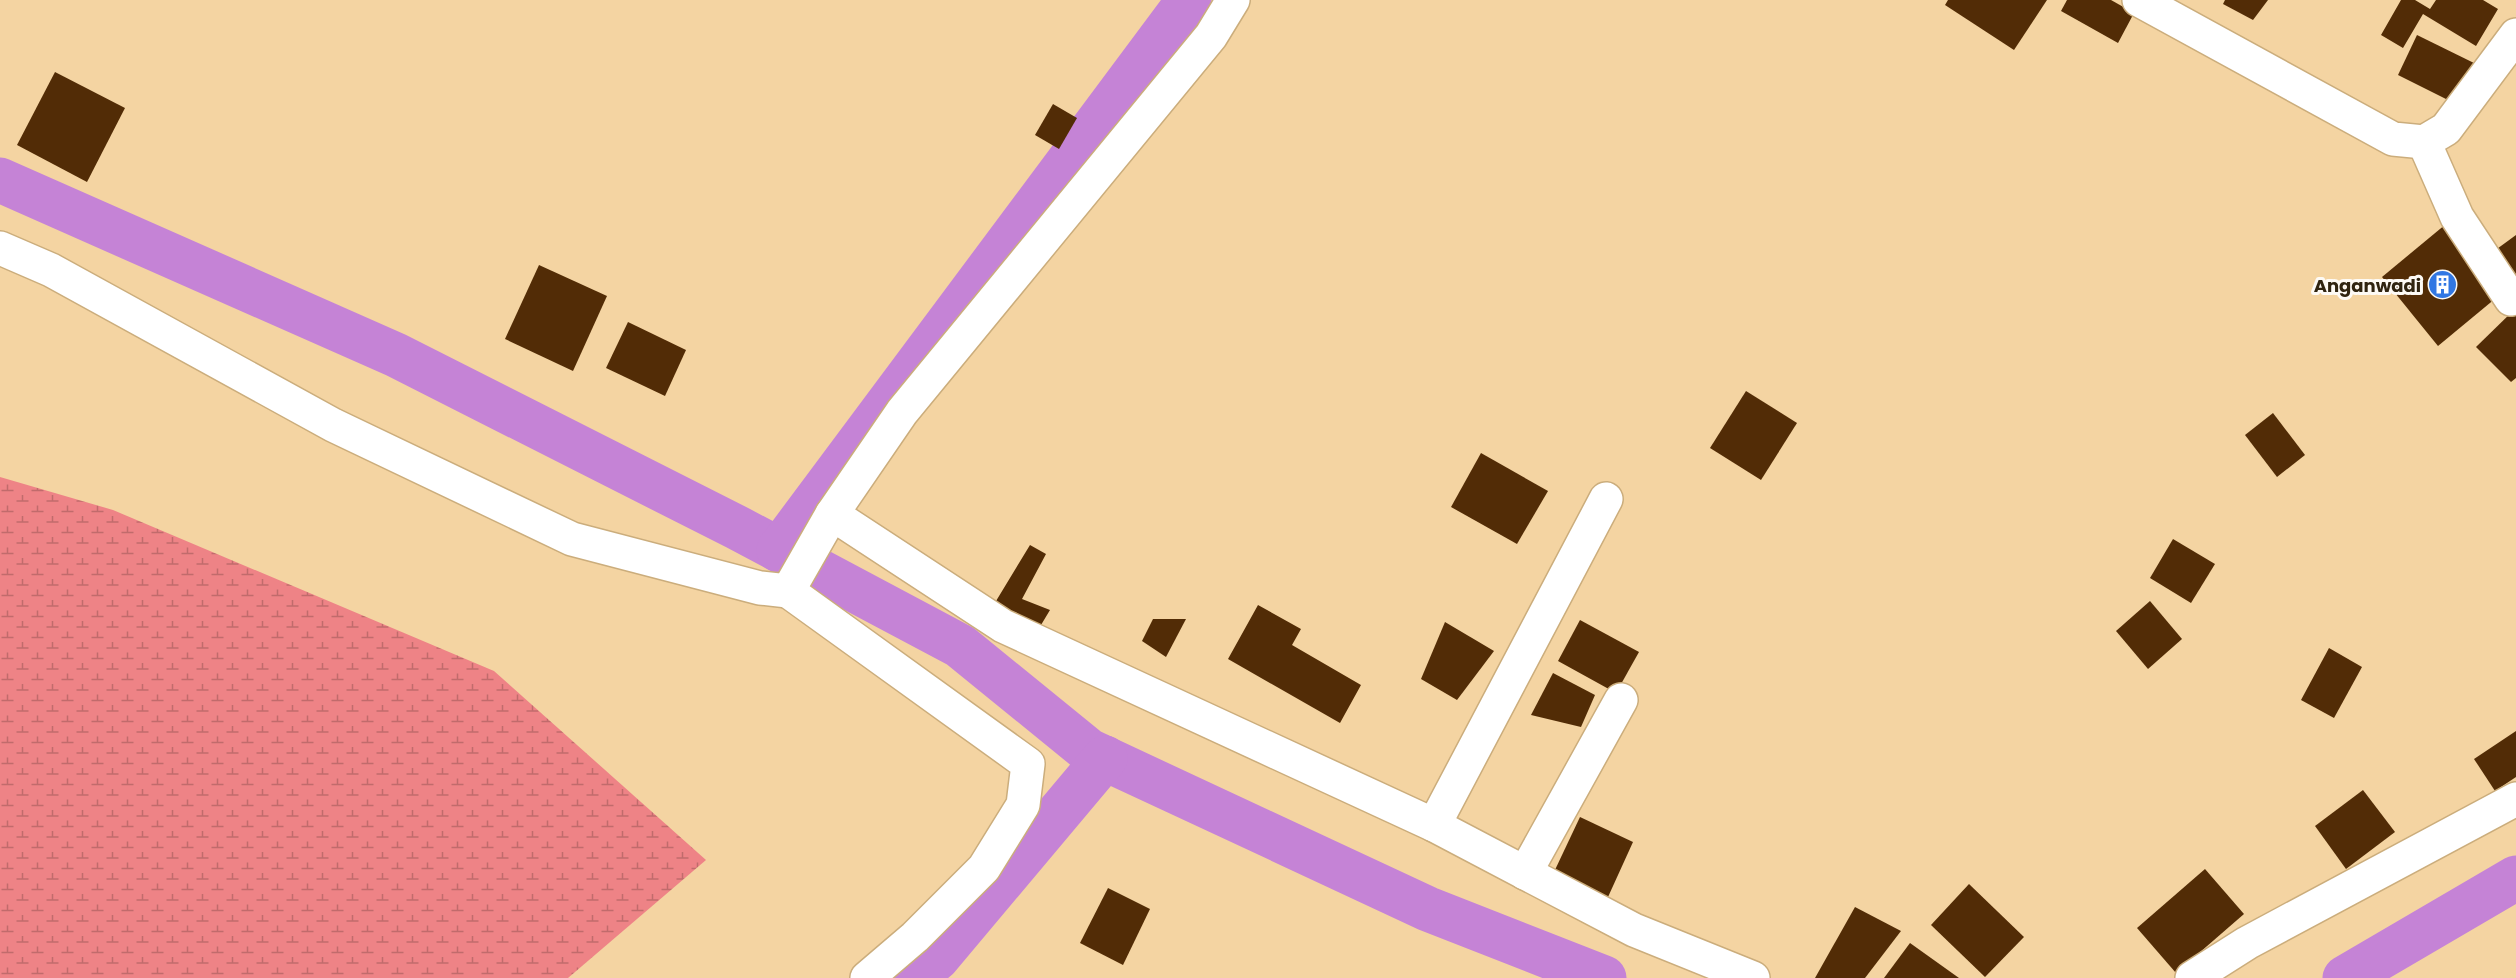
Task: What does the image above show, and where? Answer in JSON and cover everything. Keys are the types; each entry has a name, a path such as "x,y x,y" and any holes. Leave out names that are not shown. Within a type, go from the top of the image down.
{"street":[{"path":"792,584 826,525 902,412 1211,36 1233,0"},
{"path":"2139,0 2393,139 2424,142 2446,129 2516,34"},
{"path":"2424,142 2457,217 2511,299"},
{"path":"0,248 51,270 333,425 572,539 760,588 792,584 1028,764 1023,805 984,868 915,938 867,978"},
{"path":"1434,825 1606,499"},
{"path":"826,525 1003,626 1434,825 1634,930 1753,978"},
{"path":"1525,873 1621,700"},
{"path":"2192,978 2247,943 2516,799"}],"green space":[{"path":"0,477 113,510 494,671 706,860 568,978 0,978"}],"building":[{"path":"1948,0 2047,0 2014,50 1945,5"},
{"path":"2067,0 2111,0 2134,13 2118,43 2061,11"},
{"path":"2225,0 2268,0 2253,20 2223,4"},
{"path":"2401,0 2415,0 2430,9 2436,0 2483,0 2498,9 2476,46 2423,14 2403,48 2381,35"},
{"path":"2417,35 2476,64 2456,104 2398,75"},
{"path":"55,72 125,108 87,182 17,145"},
{"path":"1053,104 1077,118 1059,149 1035,135"},
{"name":"Anganwadi","path":"2446,224 2502,293 2438,346 2382,277"},
{"path":"2516,235 2516,287 2490,254"},
{"path":"539,265 607,296 573,371 505,339"},
{"path":"2516,308 2516,378 2511,382 2476,347"},
{"path":"628,322 686,350 665,396 606,368"},
{"path":"1746,391 1797,423 1761,480 1710,448"},
{"path":"2273,413 2305,455 2277,477 2245,435"},
{"path":"1481,453 1548,491 1517,544 1451,507"},
{"path":"2173,539 2215,564 2191,603 2150,578"},
{"path":"1030,545 1046,554 1022,599 1050,610 1041,625 993,606"},
{"path":"2150,601 2182,639 2148,669 2116,631"},
{"path":"1258,605 1301,629 1292,645 1361,685 1340,723 1228,659"},
{"path":"1153,619 1186,619 1166,657 1142,641"},
{"path":"1580,620 1639,652 1616,693 1558,661"},
{"path":"1445,622 1494,651 1457,700 1421,679"},
{"path":"2329,648 2362,667 2334,718 2301,700"},
{"path":"1553,673 1595,695 1581,727 1531,715"},
{"path":"2516,731 2516,777 2495,791 2474,759"},
{"path":"2363,790 2395,832 2346,869 2315,826"},
{"path":"1580,817 1633,842 1608,897 1554,872"},
{"path":"2205,869 2244,914 2176,973 2137,928"},
{"path":"1969,884 2024,937 1985,977 1931,925"},
{"path":"1108,888 1150,909 1123,965 1080,943"},
{"path":"1855,907 1901,931 1865,978 1815,978"},
{"path":"1910,943 1959,978 1884,978"}],"waterway":[{"path":"779,550 1189,0"},
{"path":"0,180 396,355 736,527 960,646 1089,751 1428,909 1604,978"},
{"path":"913,978 937,958 1105,758"},
{"path":"2345,978 2516,878"}],"place":[{"name":"Anganwadi","path":"2442,285"}]}
